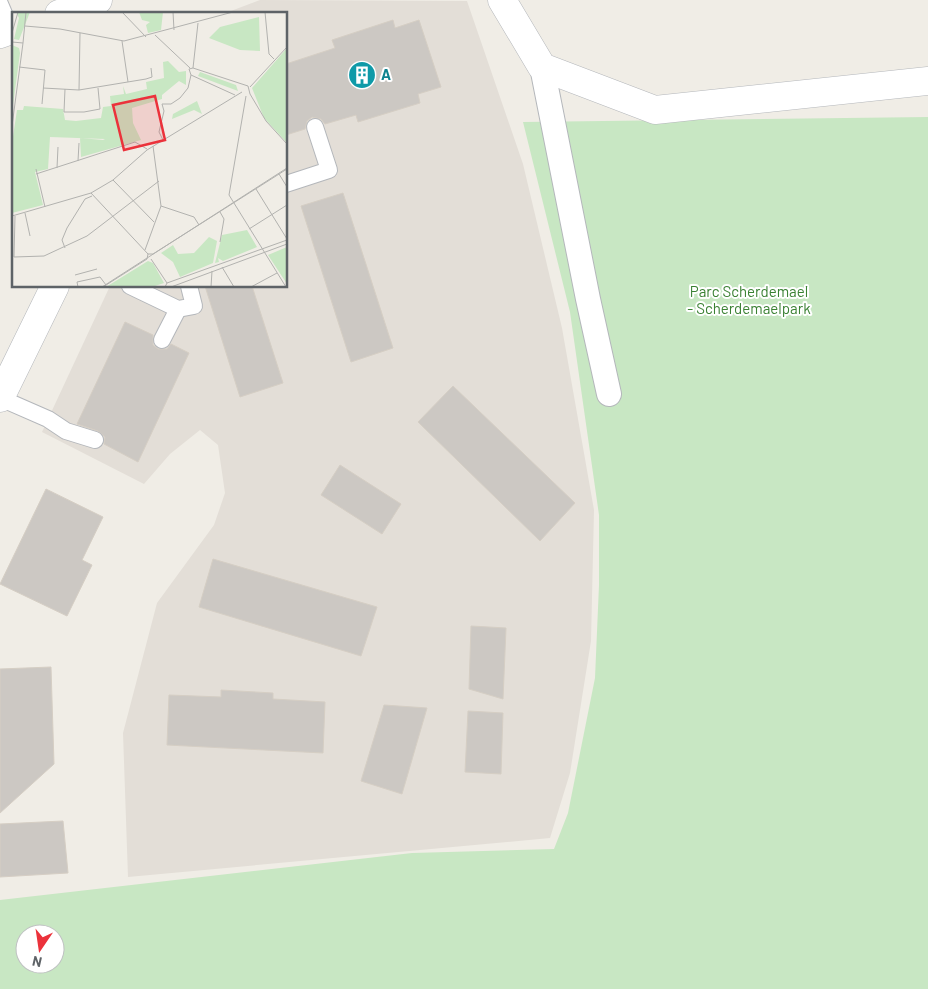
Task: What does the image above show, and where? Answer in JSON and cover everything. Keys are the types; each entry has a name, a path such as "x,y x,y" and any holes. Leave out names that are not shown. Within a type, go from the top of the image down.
{"street":[{"path":"65,12 98,0"},
{"path":"502,0 542,67 588,299 609,394"},
{"path":"542,67 655,110 928,81"},
{"path":"0,398 55,288"}],"lane":[{"path":"0,4 8,31"},
{"path":"288,183 329,170 315,127"},
{"path":"134,288 178,309 194,306 190,288"},
{"path":"162,340 178,309"},
{"path":"0,398 48,419 66,432 95,440"}],"shaded area":[{"path":"260,0 467,1 523,164 562,328 594,510 591,641 570,773 550,838 128,877 123,733 157,603 214,525 225,493 218,445 200,430 170,454 144,484 42,432 109,288 288,288 288,12 228,12"}],"green space":[{"name":"Parc Scherdemael - Scherdemaelpark","path":"928,117 928,989 0,989 0,900 412,853 554,849 568,813 595,678 599,585 599,515 570,312 523,122"}],"building":[{"name":"A","path":"393,20 395,28 419,20 441,87 418,94 420,103 358,122 356,115 325,124 321,119 312,117 307,121 305,129 288,134 288,63 335,48 332,40"},
{"path":"343,193 393,348 351,362 301,206"},
{"path":"206,288 253,288 283,383 240,397"},
{"path":"125,322 153,335 153,345 158,349 167,349 171,344 189,353 138,462 104,444 105,437 98,431 77,424"},
{"path":"453,386 575,503 540,541 418,422"},
{"path":"340,465 401,504 382,534 321,495"},
{"path":"46,489 103,517 82,560 92,565 67,616 0,584"},
{"path":"213,559 377,607 361,656 199,607"},
{"path":"471,626 506,628 503,699 469,689"},
{"path":"51,667 54,764 0,813 0,669"},
{"path":"221,690 273,693 273,699 325,702 323,753 167,745 169,695 221,697"},
{"path":"384,705 427,708 402,794 361,781"},
{"path":"468,711 503,713 501,774 465,772"},
{"path":"63,821 68,873 0,877 0,824"}],"place":[{"name":"A","path":"362,75"}]}
